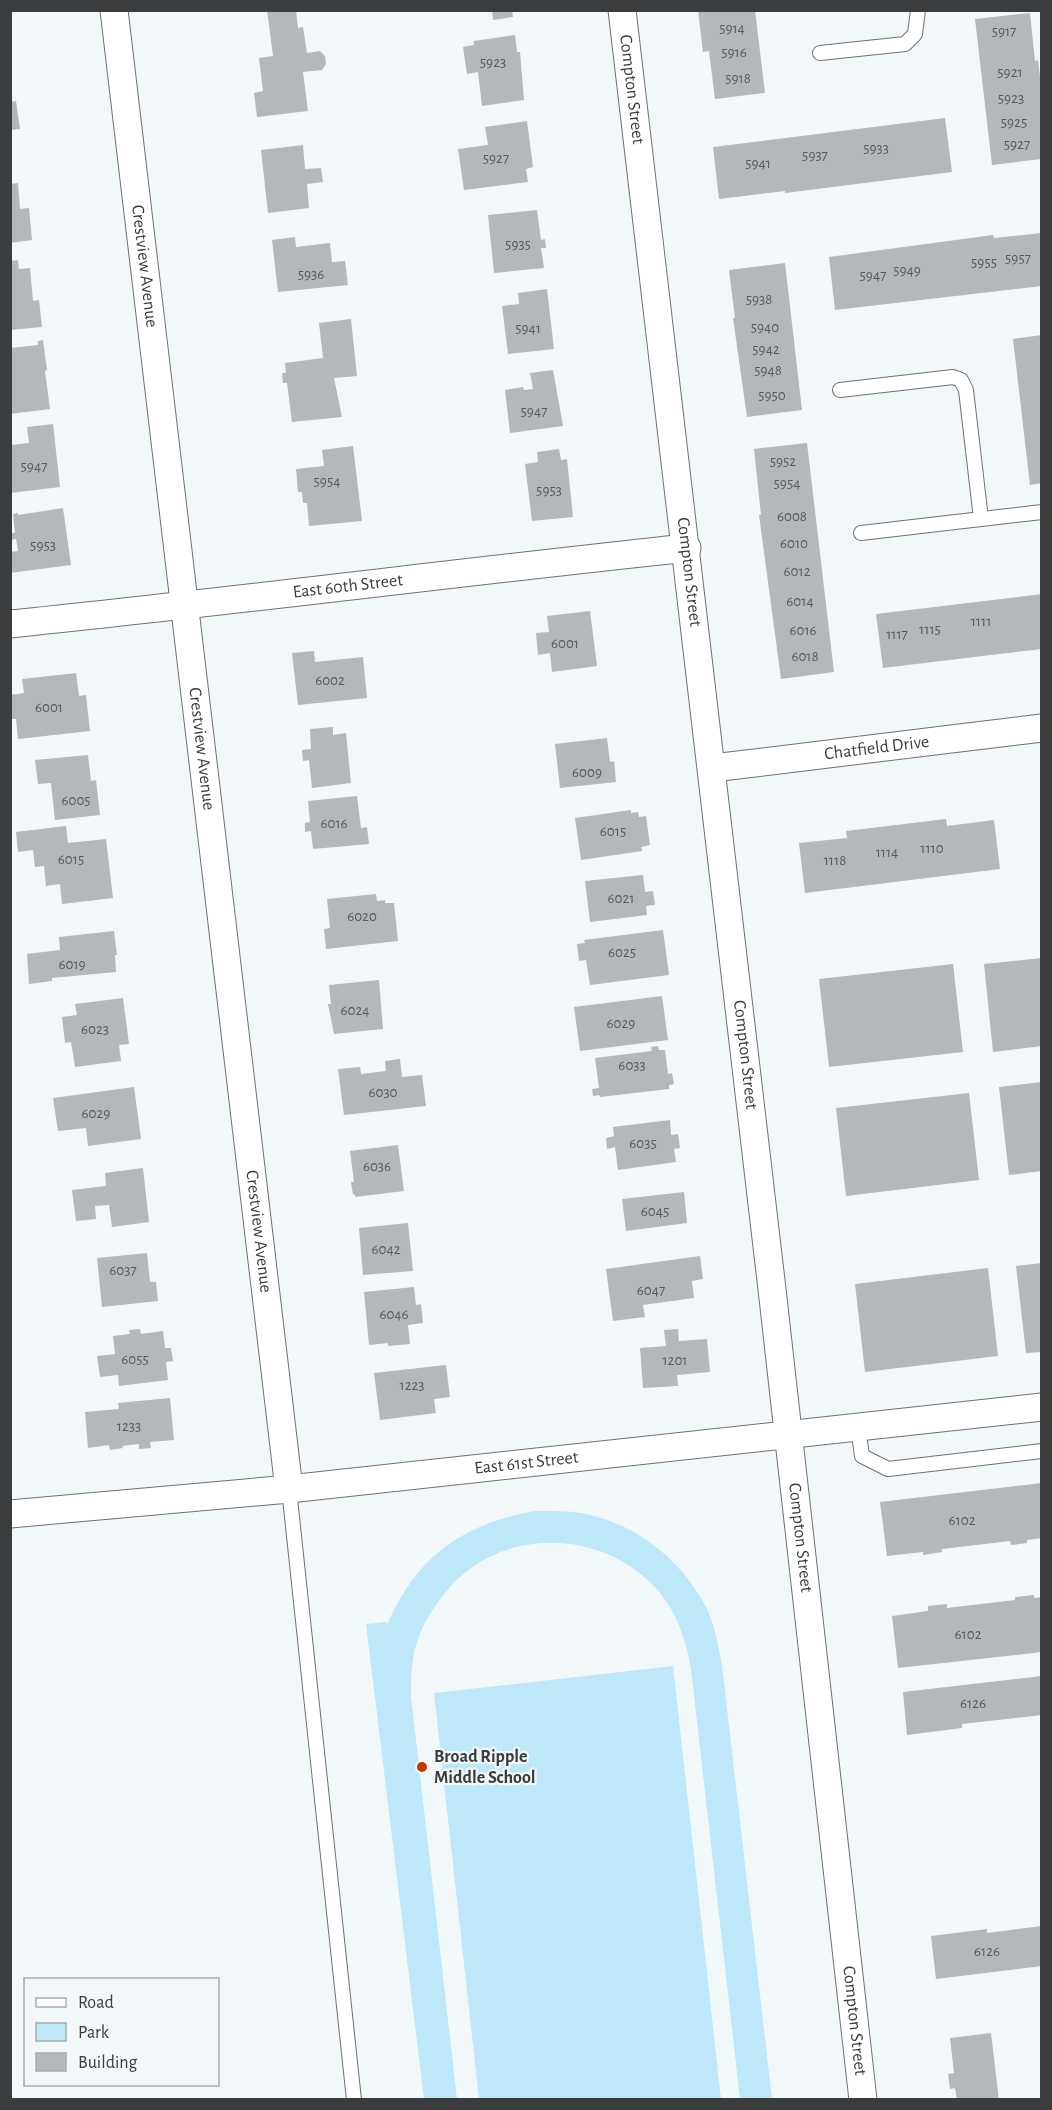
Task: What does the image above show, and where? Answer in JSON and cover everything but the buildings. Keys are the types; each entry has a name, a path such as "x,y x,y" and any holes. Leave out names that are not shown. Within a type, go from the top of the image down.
{"street":[{"name":"Crestview Avenue","path":"114,10 289,1489"},
{"name":"Compton Street","path":"622,10 790,1433 863,2100"},
{"name":"East 60th Street","path":"10,624 687,548"},
{"name":"Chatfield Drive","path":"713,768 1041,728"},
{"name":"East 61st Street","path":"10,1514 289,1489 1041,1407"}],"lane":[{"path":"820,52 905,44 915,34 918,10"},
{"path":"840,390 953,377 961,380 966,390 981,519"},
{"path":"861,533 1041,512"},
{"path":"858,1427 862,1456 888,1469 1041,1451"},
{"path":"289,1489 354,2100"}],"green space":[{"path":"534,1511 587,1514 629,1529 644,1538 673,1562 697,1591 709,1614 722,1665 772,2099 740,2099 691,1669 679,1625 666,1601 644,1576 617,1559 588,1547 556,1543 525,1545 495,1554 467,1571 444,1594 431,1612 414,1652 411,1696 457,2099 424,2099 366,1624 386,1622 387,1625 412,1580 444,1547 484,1525"},
{"path":"673,1666 721,2099 479,2099 434,1693"}],"place":[{"name":"Broad Ripple Middle School","path":"422,1767"}]}
